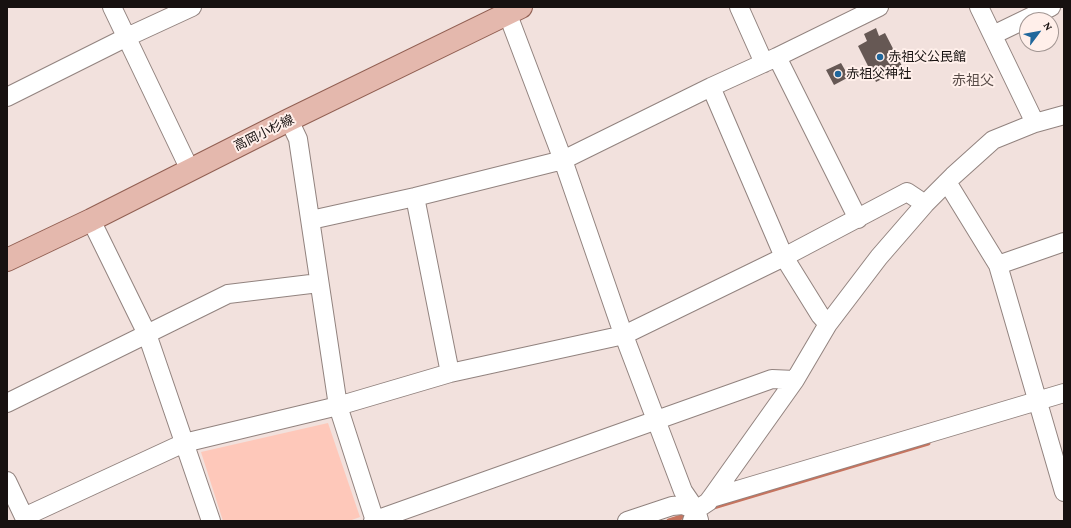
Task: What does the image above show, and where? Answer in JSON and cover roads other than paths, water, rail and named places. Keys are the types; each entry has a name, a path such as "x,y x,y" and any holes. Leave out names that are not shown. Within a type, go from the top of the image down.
{"main road":[{"name":"高岡小杉線","path":"7,260 91,220 511,9"}],"street":[{"path":"112,7 190,170"},
{"path":"7,97 127,37 192,7"},
{"path":"739,7 771,60 858,219"},
{"path":"311,220 415,197 563,160 878,7"},
{"path":"979,7 994,35 1035,123"},
{"path":"994,35 1051,7"},
{"path":"511,9 624,335 683,491 696,516"},
{"path":"711,87 784,258 820,316 828,324"},
{"path":"696,516 711,498 795,380 828,324 879,257 925,204 993,140 1035,123 1064,115"},
{"path":"289,120 298,139 338,406 374,521 772,379 795,380"},
{"path":"947,182 998,265 1064,492"},
{"path":"7,481 25,519 184,443 338,406 450,373 624,335 784,258 907,192 925,204"},
{"path":"415,197 450,373"},
{"path":"91,220 147,334 211,521"},
{"path":"998,265 1064,242"},
{"path":"7,403 228,294 320,283"},
{"path":"711,498 1039,407 1064,393"},
{"path":"627,521 672,506 684,505 696,516"}],"waterway":[{"path":"710,508 928,443"},
{"path":"669,521 691,514"}],"place":[{"name":"赤祖父公民館","path":"880,57"},
{"name":"赤祖父神社","path":"838,74"}],"district":[{"name":"赤祖父","path":"973,81"}]}
